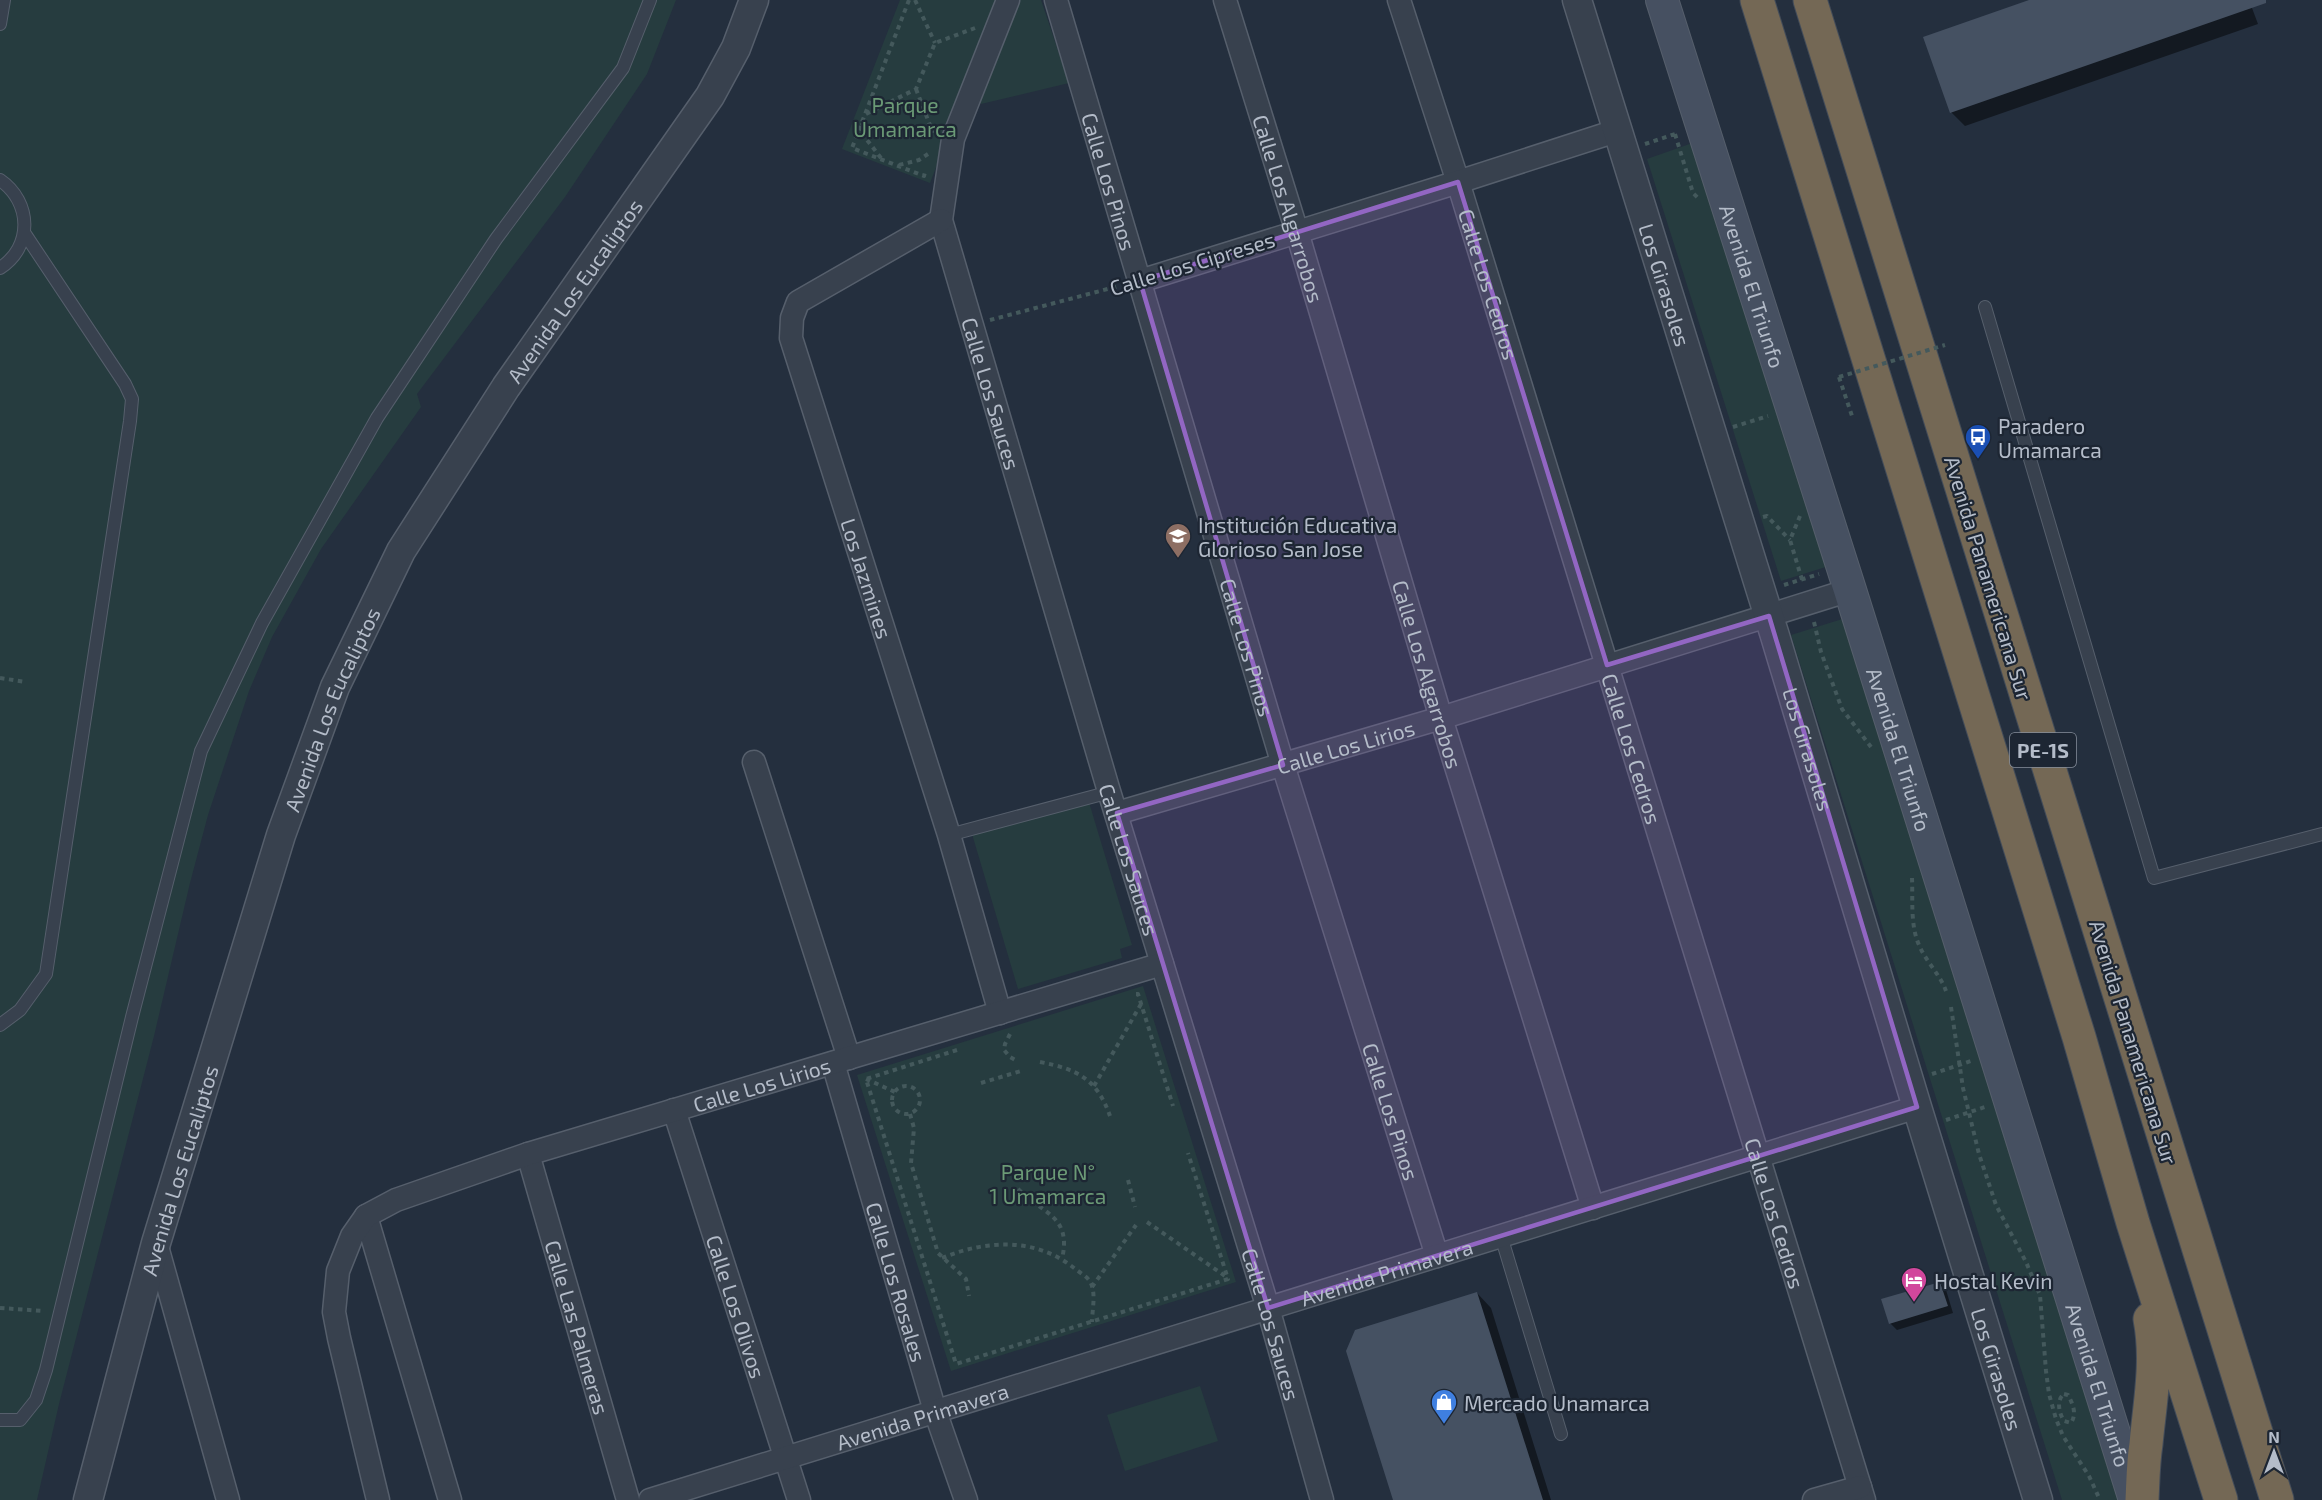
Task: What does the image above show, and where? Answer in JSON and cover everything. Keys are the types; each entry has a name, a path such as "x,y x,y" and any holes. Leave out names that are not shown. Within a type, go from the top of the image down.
{"highway":[{"name":"PE-1S","path":"1756,0 2079,1037 2133,1223 2221,1500"},
{"name":"Avenida Panamericana Sur","path":"1810,0 2277,1500"},
{"path":"1821,0 1838,87"},
{"path":"2133,1223 2154,1341 2154,1380 2145,1447 2142,1500"}],"main road":[{"name":"Avenida El Triunfo","path":"1662,0 1688,130 1847,578 2135,1500"}],"street":[{"name":"Avenida Los Eucaliptos","path":"88,1500 156,1243 281,835 340,677 401,551 506,387 710,96 736,48 754,0"},
{"path":"940,220 953,139 1008,0"},
{"name":"Calle Los Pinos","path":"1056,0 1283,765 1437,1256"},
{"name":"Calle Los Algarrobos","path":"1225,0 1297,232 1441,718 1593,1208"},
{"name":"Calle Los Cedros","path":"1399,0 1458,182 1862,1493"},
{"name":"Los Girasoles","path":"1577,0 1765,604 2038,1500"},
{"name":"Calle Los Cipreses","path":"1140,280 1616,131"},
{"name":"Calle Los Sauces","path":"940,220 1161,964 1268,1308 1322,1500"},
{"name":"Los Jazmines","path":"940,220 798,302 792,318 791,338 949,835 1000,1013"},
{"name":"Calle Los Lirios","path":"1113,803 1283,765 1441,718 1606,665 1765,604 1809,603 1847,578"},
{"name":"Calle Los Rosales","path":"754,762 841,1060 935,1411 966,1500"},
{"name":"Calle Los Lirios","path":"366,1216 396,1200 528,1154 1161,964"},
{"name":"Avenida Primavera","path":"650,1500 1758,1157 1916,1105"},
{"name":"Calle Los Olivos","path":"674,1110 799,1500"},
{"name":"Calle Las Palmeras","path":"528,1154 628,1500"},
{"path":"366,1216 352,1236 338,1271 334,1312 378,1500"},
{"path":"366,1216 450,1500"},
{"path":"156,1243 228,1500"},
{"path":"1814,1500 1862,1493"}],"lane":[{"path":"0,24 4,0"},
{"path":"0,1420 20,1420 36,1400 46,1370 132,1017 201,751 262,623 377,418 496,239 622,68 650,0"},
{"path":"0,180 9,186 19,200 25,216 25,234 19,250 8,263 0,268"},
{"path":"0,1025 20,1010 46,974 132,399 125,384 25,234"},
{"path":"1985,307 2154,878 2322,834"},
{"path":"949,835 1113,803"},
{"path":"1501,1236 1561,1434"}],"path":[{"path":"909,0 852,148 924,176 927,168"},
{"path":"915,0 935,43"},
{"path":"865,114 916,89 935,43 981,26 977,36"},
{"path":"916,89 937,142"},
{"path":"862,123 867,140 882,159"},
{"path":"1641,146 1688,130 1693,193 1700,199"},
{"path":"896,165 919,160 933,151 930,160"},
{"name":"Calle Los Cipreses","path":"972,325 1140,280"},
{"path":"1852,416 1839,377 1945,345"},
{"path":"1734,427 1778,413"},
{"path":"1790,540 1801,514"},
{"path":"1767,516 1790,540 1833,690 1845,713 1871,748"},
{"path":"1765,604 1802,580 1847,578"},
{"path":"0,678 26,682"},
{"path":"1912,874 1913,914 1917,938 1949,997 1963,1088 1987,1181 2040,1295 2046,1371 2054,1412 2063,1436 2089,1476 2100,1500"},
{"path":"1127,997 1138,994 1173,1106"},
{"path":"1094,1086 1141,1003"},
{"path":"999,1037 1021,1030"},
{"path":"1010,1034 1004,1050 1017,1061"},
{"path":"866,1079 966,1047"},
{"path":"1916,1105 1961,1064 1995,1053"},
{"path":"1040,1062 1077,1072 1094,1086 1104,1100 1110,1116"},
{"path":"981,1083 1021,1071"},
{"path":"866,1079 895,1092"},
{"path":"866,1079 956,1364 1228,1279"},
{"path":"907,1086 918,1092 919,1106 910,1114 900,1113 893,1106 892,1096 907,1086"},
{"path":"1916,1105 1969,1113 2010,1100"},
{"path":"910,1114 915,1134 911,1163 939,1253 966,1279 969,1296"},
{"path":"1188,1153 1228,1279"},
{"path":"1128,1180 1135,1207"},
{"path":"1018,1189 1057,1221 1065,1237 1062,1258"},
{"path":"1147,1222 1228,1279"},
{"path":"1092,1287 1136,1225"},
{"path":"942,1258 965,1249 994,1243 1018,1244 1062,1258 1089,1280 1092,1287 1092,1322"},
{"path":"0,1308 60,1311"},
{"path":"2066,1394 2072,1401 2075,1415 2073,1420 2068,1423 2062,1418 2060,1411 2061,1396 2066,1394"},
{"path":"2054,1412 2060,1411"}],"highlighted area":[{"path":"1458,182 1607,665 1769,616 1917,1107 1268,1308 1117,813 1283,765 1140,281"}],"green space":[{"path":"0,0 676,0 647,74 565,197 417,394 421,407 321,549 272,637 249,691 208,815 154,1036 59,1404 37,1500 0,1500"},
{"name":"Parque Umamarca","path":"900,0 1000,0 930,183 842,149"},
{"path":"1017,0 1041,0 1069,83 981,104 980,98"},
{"path":"1701,140 1832,565 1781,581 1647,159"},
{"path":"1852,616 2123,1500 2062,1500 1791,635"},
{"path":"1088,799 1132,945 1120,949 1122,958 1018,989 972,834"},
{"name":"Parque N° 1 Umamarca","path":"1143,986 1236,1282 951,1371 857,1075"},
{"path":"1200,1386 1218,1441 1125,1471 1107,1415"}],"building":[{"path":"2029,0 2266,0 2266,3 1950,113 1923,37"},
{"name":"Hostal Kevin","path":"1940,1282 1948,1306 1889,1324 1881,1299"},
{"name":"Mercado Unamarca","path":"1477,1292 1543,1500 1393,1500 1346,1351 1355,1330"}],"place":[{"name":"Paradero Umamarca","path":"1978,460"},
{"name":"Institución Educativa Glorioso San Jose","path":"1178,559"},
{"name":"Hostal Kevin","path":"1914,1303"},
{"name":"Mercado Unamarca","path":"1444,1425"}]}
